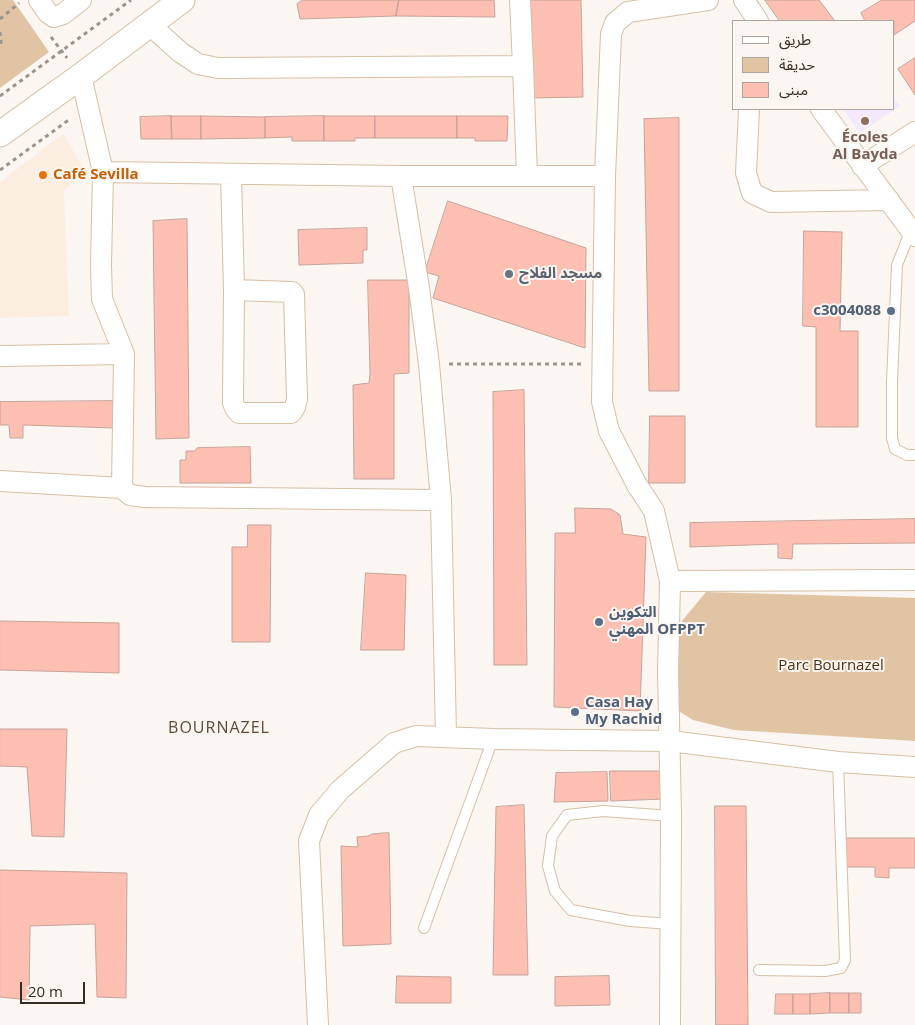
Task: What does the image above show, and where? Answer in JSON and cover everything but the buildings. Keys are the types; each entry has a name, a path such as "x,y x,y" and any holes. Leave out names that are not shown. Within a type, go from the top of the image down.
{"street":[{"path":"39,0 48,13 54,17 62,14 81,0"},
{"path":"0,134 182,0"},
{"path":"520,0 527,176"},
{"path":"670,1025 671,816 668,672 670,581 654,510 637,485 609,431 602,402 605,176 611,34 615,23 628,6 708,0"},
{"path":"149,24 180,52 198,64 218,68 523,66"},
{"path":"81,76 103,172 102,299 124,354 122,488"},
{"path":"749,110 746,173 752,192 771,202 889,200"},
{"path":"822,110 913,233"},
{"path":"862,166 915,132"},
{"path":"103,172 401,176 605,176"},
{"path":"231,174 234,290 233,403 239,413 291,413 296,407 297,399 294,294 292,292 234,290"},
{"path":"401,176 429,364 440,500 446,736"},
{"path":"0,356 124,354"},
{"path":"0,481 122,488 130,495 145,497 440,500"},
{"path":"670,581 915,580"},
{"path":"318,1025 309,841 318,815 340,790 394,743 416,736 670,741 838,762 915,766"}],"lane":[{"path":"913,233 897,265 892,382 892,438 896,449 906,455 915,456"},
{"path":"424,928 493,739"},
{"path":"759,970 825,971 841,968 845,960 838,762"},
{"path":"670,924 630,921 571,910 555,891 548,866 552,836 567,815 602,811 671,816"}],"path":[{"path":"0,19 22,0"},
{"path":"0,96 131,0"},
{"path":"0,32 0,48"},
{"path":"49,34 62,51"},
{"path":"0,170 88,105"},
{"path":"429,364 603,364"}],"shaded area":[{"name":"Écoles Al Bayda","path":"895,99 900,106 895,109"},
{"name":"Écoles Al Bayda","path":"844,110 894,110 860,133"},
{"path":"63,134 85,170 64,191 69,316 0,318 0,182"}],"green space":[{"path":"0,0 13,0 49,52 0,88"},
{"name":"Parc Bournazel","path":"706,592 915,598 915,741 734,730 693,720 674,708 677,627"}],"place":[{"name":"Écoles Al Bayda","path":"865,121"},
{"name":"Café Sevilla","path":"43,175"},
{"name":"مسجد الفلاح","path":"509,274"},
{"name":"c3004088","path":"891,311"},
{"name":"التكوين المهني OFPPT","path":"599,622"},
{"name":"Casa Hay My Rachid","path":"575,712"}],"district":[{"name":"BOURNAZEL","path":"219,728"}]}
